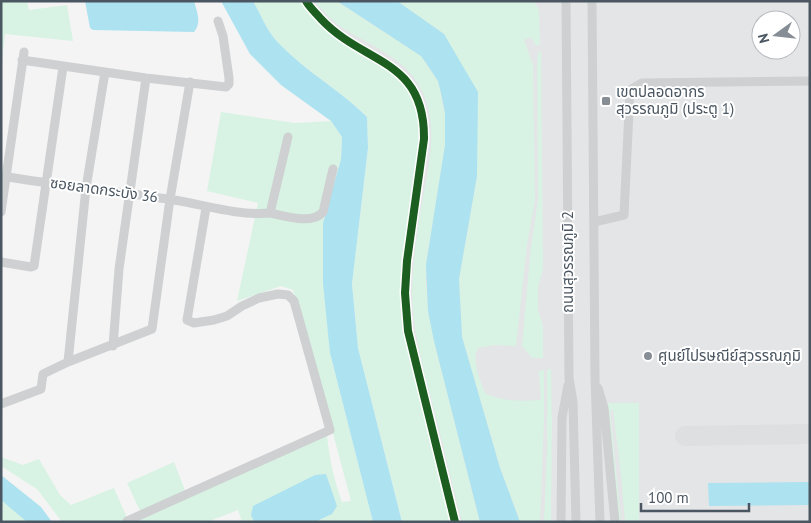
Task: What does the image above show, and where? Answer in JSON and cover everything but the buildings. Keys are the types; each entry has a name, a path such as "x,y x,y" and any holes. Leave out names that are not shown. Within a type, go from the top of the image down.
{"street":[{"name":"ถนนสุวรรณภูมิ 2","path":"566,1 569,378 573,402 576,522"},
{"name":"ถนนสุวรรณภูมิ 2","path":"592,1 595,378 600,522"},
{"path":"1,212 4,176 23,56 63,67 226,86 229,84 230,78 223,36 218,22"},
{"path":"1,262 34,266 63,67"},
{"path":"68,362 86,188 105,72"},
{"path":"113,346 128,194 146,78"},
{"path":"594,222 624,214 630,90 642,83 810,81"},
{"path":"1,404 41,389 43,374 68,362 113,346 152,329 170,199 190,82"},
{"path":"270,213 288,137"},
{"name":"ซอยลาดกระบัง 36","path":"4,176 170,199 206,208 255,214 270,213 309,219 320,216 323,212 333,170"},
{"path":"127,521 330,430 294,301 288,295 278,294 259,298 227,316 214,320 194,323 187,320 206,208"},
{"path":"561,522 562,418 569,378"},
{"path":"595,378 604,408 615,522"}],"shaded area":[{"path":"273,1 810,1 810,522 423,522 383,364 392,131"}],"green space":[{"path":"1,1 27,1 29,10 67,5 73,41 5,34 1,69"},
{"path":"253,1 303,1 319,21 338,36 394,72 408,88 418,110 422,139 408,226 403,293 406,331 413,366 453,522 402,522 358,348 352,284 368,148 367,117 296,59 274,38"},
{"path":"314,1 337,1 421,56 438,81 445,113 445,145 426,265 426,285 434,341 480,522 462,522 421,360 412,304 414,261 431,147 429,113 425,97 417,82 402,65 383,51 341,27"},
{"path":"397,1 534,1 539,10 540,44 536,46 531,37 524,40 533,65 535,200 527,245 516,346 494,345 478,348 475,358 485,393 505,399 519,401 541,400 539,371 544,370 540,522 520,522 500,468 462,337 459,279 477,176 444,34"},
{"path":"541,51 543,269 538,287 538,310 543,326 543,358 532,358 522,346 531,246 538,200 537,65 538,53"},
{"path":"221,112 295,123 331,121 342,137 341,159 323,223 330,353 373,522 315,522 332,514 251,515 254,522 242,522 238,510 207,522 62,522 37,489 1,466 1,457 23,465 39,459 60,495 71,505 114,488 127,518 141,513 127,483 174,462 186,493 327,434 332,469 342,502 351,501 293,290 281,286 237,301 258,203 207,191"},
{"path":"551,369 551,522 544,522 547,451 547,370"},
{"path":"606,403 639,403 639,522 625,522 613,410 610,410 621,522 617,522"},
{"path":"1,500 26,520 27,522 1,522"}],"water":[{"path":"85,1 194,1 198,25 194,32 93,30 90,28"},
{"path":"221,1 253,1 274,38 296,59 367,117 368,148 352,284 358,348 402,522 373,522 330,353 323,283 323,223 341,159 342,137 331,121 281,85 250,54"},
{"path":"337,1 397,1 444,34 478,92 477,176 459,279 462,337 500,468 520,522 480,522 428,311 426,265 445,145 445,113 438,81 421,56"},
{"path":"326,474 337,506 332,514 315,522 254,522 251,515 253,506 315,475"},
{"path":"1,475 41,507 52,522 27,522 1,500"},
{"path":"810,482 810,505 709,506 708,483"}],"taxiway":[{"path":"685,436 810,434"}],"cycle path":[{"path":"306,1 321,19 338,34 389,66 403,78 414,93 422,112 424,139 407,261 405,293 408,331 455,522"}],"place":[{"name":"เขตปลอดอากร สุวรรณภูมิ (ประตู 1)","path":"606,101"},
{"name":"ศูนย์ไปรษณีย์สุวรรณภูมิ","path":"648,356"}]}
